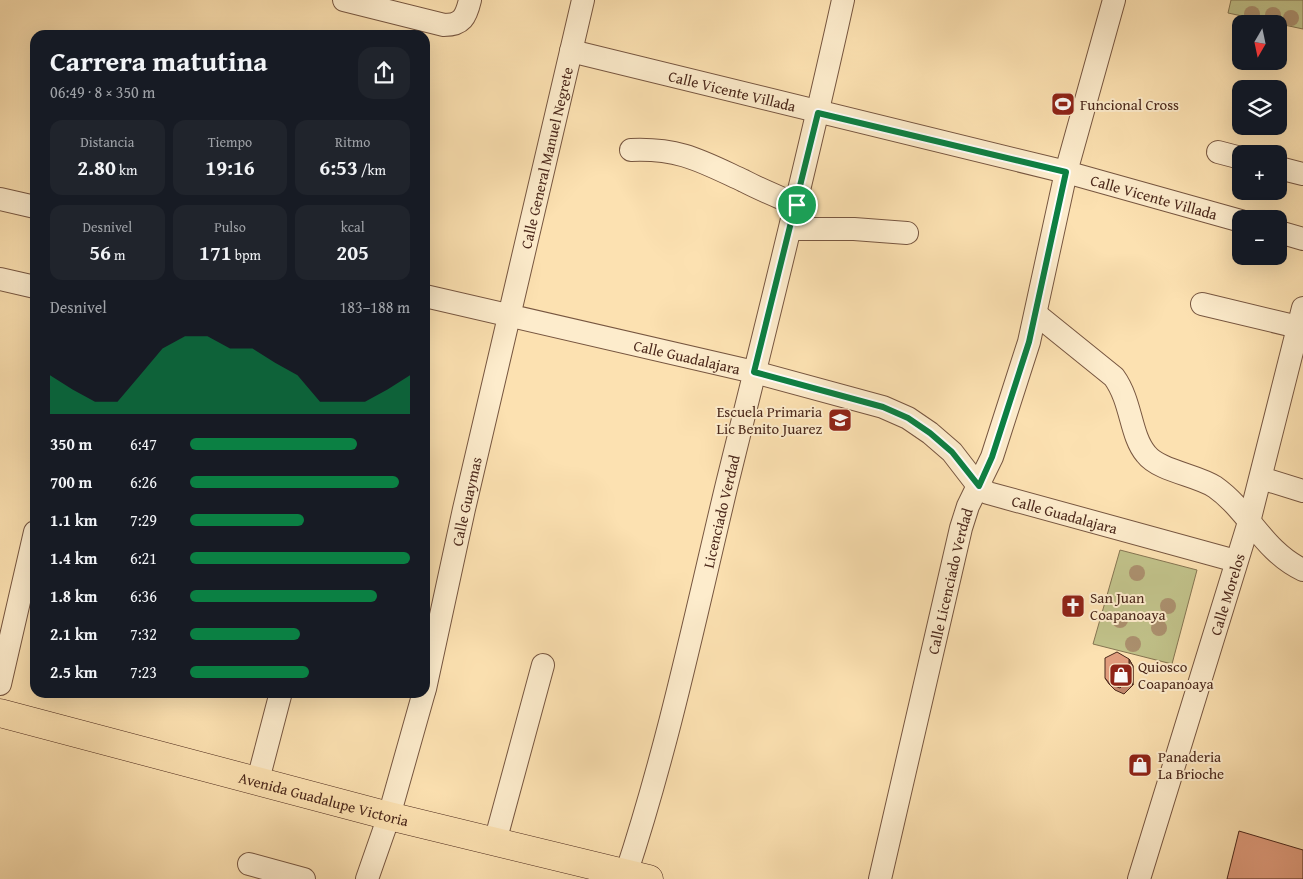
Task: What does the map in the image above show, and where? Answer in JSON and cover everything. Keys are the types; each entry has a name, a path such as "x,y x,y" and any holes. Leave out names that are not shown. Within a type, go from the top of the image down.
{"main road":[{"name":"Avenida Guadalupe Victoria","path":"0,713 389,816 637,876"}],"street":[{"path":"344,0 444,25 455,25 464,20 470,0"},
{"name":"Calle General Manuel Negrete","path":"511,315 583,0"},
{"name":"Licenciado Verdad","path":"637,876 645,818 672,720 754,372 797,205 843,0"},
{"name":"Calle Licenciado Verdad","path":"880,879 961,528 968,506 992,457 1036,314 1066,172 1114,0"},
{"name":"Calle Vicente Villada","path":"571,51 818,113 1066,172 1232,218"},
{"path":"631,150 653,149 700,159 797,205"},
{"path":"1218,152 1232,156"},
{"path":"1287,170 1303,174"},
{"path":"0,199 30,206"},
{"path":"791,229 854,229 907,233"},
{"path":"1287,234 1303,239"},
{"path":"0,279 30,286"},
{"name":"Calle Guadalajara","path":"430,297 754,372 883,407 908,418 930,433 952,452 979,486 999,497 1236,561"},
{"path":"1202,304 1301,318"},
{"path":"1036,314 1114,377 1122,389 1140,446 1147,456 1212,485 1230,498 1272,549 1303,570"},
{"name":"Calle Guaymas","path":"430,668 464,508 511,315"},
{"name":"Calle Morelos","path":"1139,879 1249,522 1301,318"},
{"path":"1261,478 1303,491"},
{"path":"0,684 30,554"},
{"path":"495,842 544,665"},
{"path":"258,780 279,698"},
{"name":"Calle Guaymas","path":"367,879 389,816 423,698"},
{"path":"249,864 304,879"}],"green space":[{"path":"1231,0 1303,0 1303,29 1288,26 1288,15 1237,15 1228,13"},
{"path":"1120,550 1197,570 1172,664 1093,644"}],"building":[{"name":"Quiosco Coapanoaya","path":"1117,652 1129,659 1129,679 1120,688 1110,684 1105,678 1105,658"},
{"path":"1239,831 1303,850 1303,879 1227,879"}],"place":[{"name":"Funcional Cross","path":"1063,104"},
{"name":"Escuela Primaria Lic Benito Juarez","path":"840,420"},
{"name":"San Juan Coapanoaya","path":"1073,606"},
{"name":"Quiosco Coapanoaya","path":"1121,675"},
{"name":"Panaderia La Brioche","path":"1140,765"}],"route":[{"path":"818,113 1066,172 1043,288 1029,342 992,457 979,486 952,452 930,433 908,418 883,407 754,372 797,205 818,113"}]}
